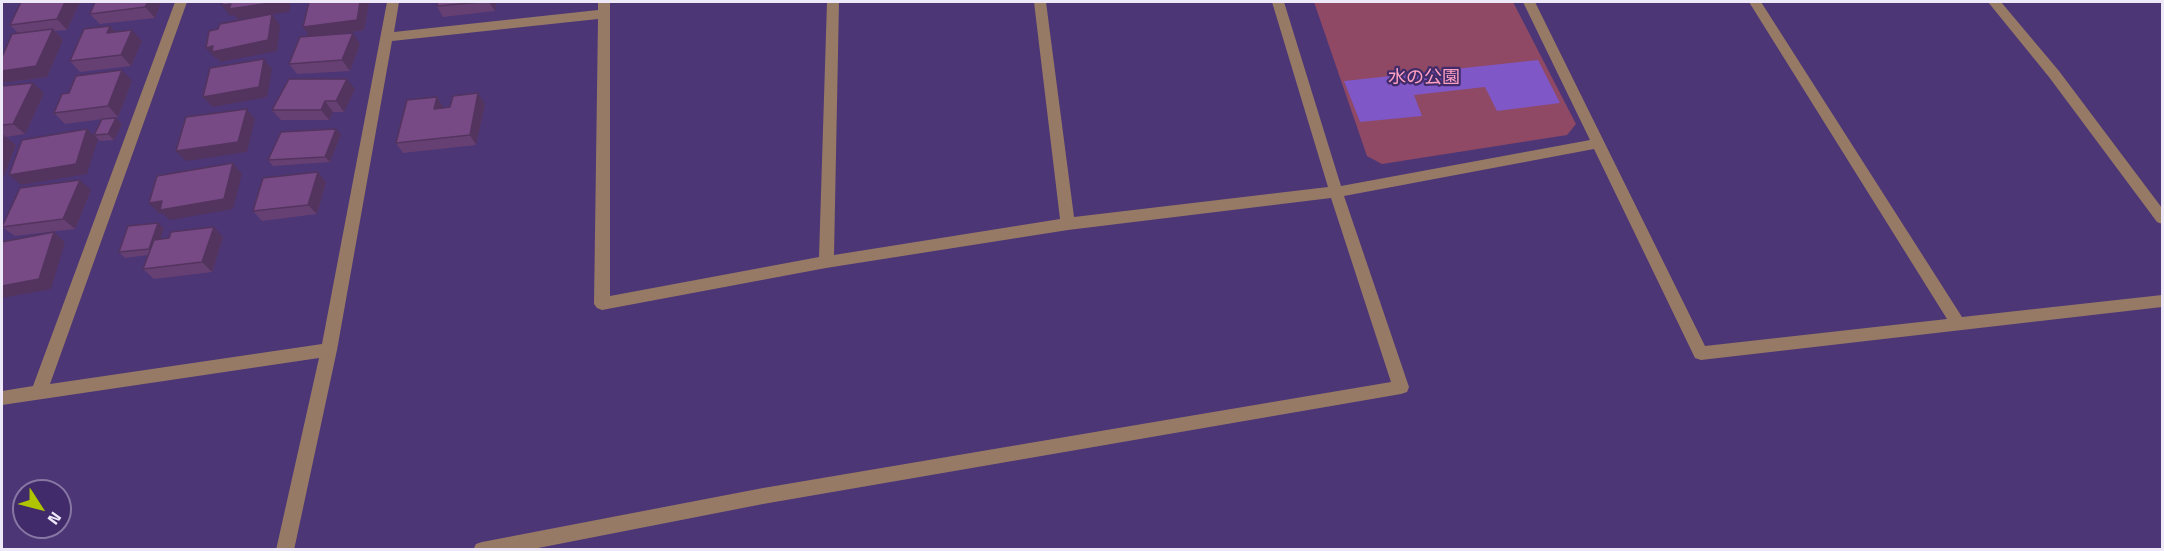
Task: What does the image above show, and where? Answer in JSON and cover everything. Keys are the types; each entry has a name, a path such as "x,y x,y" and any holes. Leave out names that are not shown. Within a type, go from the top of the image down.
{"street":[{"path":"39,393 181,2"},
{"path":"285,549 329,350 393,2"},
{"path":"826,262 833,2"},
{"path":"1040,2 1068,224"},
{"path":"482,549 775,494 1401,387 1336,192 1278,2"},
{"path":"1529,2 1701,353 1957,322 2163,301"},
{"path":"1755,2 1957,322"},
{"path":"1994,2 2054,74 2163,218"},
{"path":"386,37 603,8 602,304 826,262 1068,224 1336,192 1600,143"},
{"path":"2,398 329,350"}],"green space":[{"name":"水の公園","path":"1314,2 1513,2 1576,124 1567,135 1382,164 1367,156"}],"shaded area":[{"path":"1538,60 1560,103 1497,111 1485,87 1414,95 1422,116 1360,122 1344,81"}],"building":[{"path":"21,2 65,2 57,19 10,25"},
{"path":"95,2 148,2 145,7 90,14"},
{"path":"223,2 277,2 229,9 231,4 222,5"},
{"path":"309,2 360,2 357,20 303,27"},
{"path":"438,2 482,2 437,6"},
{"path":"272,14 268,40 212,52 213,46 206,48 209,31 218,29 220,24"},
{"path":"110,26 107,33 132,30 121,55 70,61 84,29"},
{"path":"53,29 36,66 2,71 2,55 12,34"},
{"path":"353,33 342,60 289,64 300,37"},
{"path":"264,59 259,87 203,97 210,68"},
{"path":"122,70 108,106 54,113 62,94 69,93 76,76"},
{"path":"289,79 347,79 336,101 325,101 321,110 272,110"},
{"path":"33,83 13,124 2,125 2,86"},
{"path":"478,93 470,135 396,143 407,100 437,97 434,109 450,107 453,96"},
{"path":"247,109 238,142 176,151 186,117"},
{"path":"116,118 108,134 94,135 102,119"},
{"path":"87,129 76,164 9,175 22,140"},
{"path":"336,129 325,157 268,160 281,132"},
{"path":"233,163 224,199 160,210 162,201 149,203 157,176"},
{"path":"318,172 308,205 253,211 263,178"},
{"path":"80,180 63,219 2,227 20,188"},
{"path":"158,223 149,249 119,252 128,226"},
{"path":"214,227 202,262 143,269 154,240 169,238 171,232"},
{"path":"54,232 39,279 2,286 2,242"}]}
